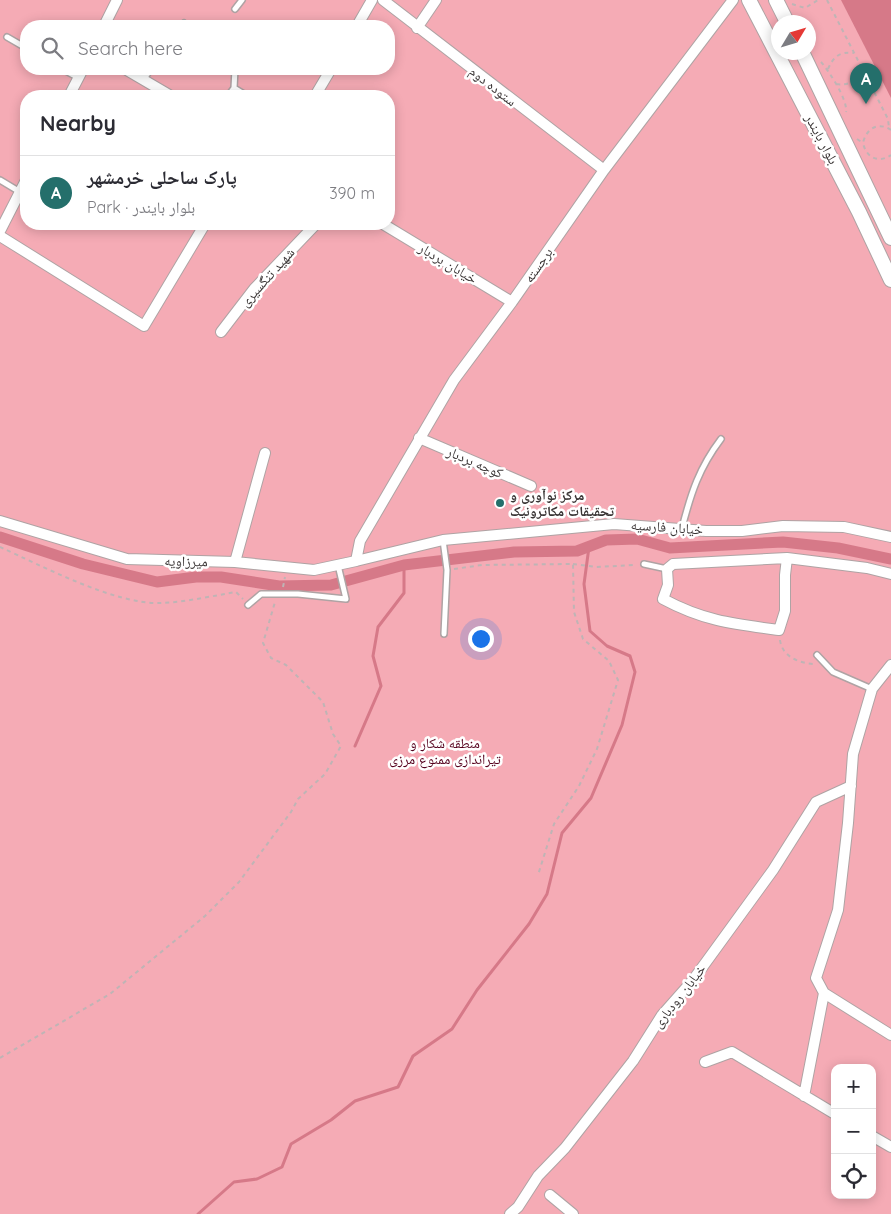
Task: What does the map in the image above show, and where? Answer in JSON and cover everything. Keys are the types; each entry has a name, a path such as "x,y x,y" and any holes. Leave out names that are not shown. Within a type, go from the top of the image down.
{"street":[{"path":"107,20 117,0"},
{"path":"360,20 372,0"},
{"name":"ستوده دوم","path":"383,0 604,170"},
{"path":"417,28 436,0"},
{"name":"برجسته","path":"356,561 360,541 454,380 512,302 604,170 733,0"},
{"name":"بلوار بایندر","path":"749,0 831,156 891,280"},
{"path":"776,0 784,15"},
{"name":"بلوار بایندر","path":"806,60 853,143 891,238"},
{"path":"73,90 80,75"},
{"path":"135,75 160,90"},
{"path":"319,90 327,75"},
{"path":"831,156 853,143"},
{"path":"0,231 20,192"},
{"path":"0,236 144,326 201,230"},
{"name":"شهید تنگسیری","path":"221,332 254,289 310,230"},
{"name":"خیابان بردبار","path":"393,230 512,302"},
{"name":"کوچه بردبار","path":"419,438 531,486"},
{"path":"235,562 265,454"},
{"name":"میرزاویه","path":"0,522 128,559 235,562 314,570 339,569 356,561"},
{"name":"خیابان فارسیه","path":"356,561 443,540 614,524 742,531 783,526 844,527 891,537"},
{"path":"787,558 785,611 779,630 720,623 690,613 663,599 668,585 667,568 673,564 787,558 867,568 891,574"},
{"path":"891,665 872,689 853,754 838,910 816,978 824,993 891,1035"},
{"name":"خیابان رودباری","path":"510,1214 518,1207 538,1176 566,1148 633,1061 662,1015 693,980 773,870 816,802 851,786"},
{"path":"804,1096 824,993"},
{"path":"706,1062 732,1052 831,1112"},
{"path":"876,1138 891,1146"},
{"path":"550,1195 573,1214"}],"lane":[{"path":"235,10 242,0"},
{"path":"7,37 20,45"},
{"path":"143,80 147,75"},
{"path":"235,75 234,88 237,90"},
{"path":"0,180 20,192"},
{"path":"682,528 691,493 702,468 721,439"},
{"path":"443,540 447,567 444,634"},
{"path":"644,564 667,568"},
{"path":"248,605 261,594 280,592 346,599 339,569"},
{"path":"816,655 833,672 872,689"}],"path":[{"path":"789,0 798,8 805,8 812,6 818,0"},
{"path":"827,0 888,119 890,129 875,126 869,130 863,143"},
{"path":"828,69 831,60 838,54 854,53"},
{"path":"818,58 828,69 846,107 845,116"},
{"path":"835,84 850,84 858,79 863,71"},
{"path":"853,143 863,143"},
{"path":"863,143 869,155 875,159 882,159 891,155"},
{"path":"0,547 40,566 129,600 160,603 236,592 248,605"},
{"path":"447,567 573,564 596,567 644,564"},
{"path":"538,875 554,824 580,786 597,749 618,680 610,661 583,639 574,612 573,564"},
{"path":"0,1058 110,994 205,916 239,882 292,812 298,799 325,774 342,746 333,734 323,702 286,665 271,658 263,643 285,577"},
{"path":"779,630 780,646 790,658 808,664 826,665"}],"green space":[{"name":"منطقه شکار و تیراندازی ممنوع مرزی","path":"0,0 891,0 891,1214 0,1214"}],"shaded area":[{"path":"841,0 891,0 891,98"}],"waterway":[{"path":"0,537 83,564 157,582 196,577 221,577 279,586 331,585 404,565 514,552 577,551 606,540 637,539 670,548 783,542 838,548 891,559"},
{"path":"198,1214 234,1182 257,1179 282,1167 291,1144 331,1120 355,1101 398,1087 413,1056 452,1029 477,990 529,924 547,894 562,833 591,798 622,725 635,672 630,656 607,646 590,631 584,584 589,547"},
{"path":"355,746 381,686 373,656 378,627 404,593 404,565"}],"place":[{"name":"پارک ساحلی خرمشهر","path":"866,104"},
{"name":"مرکز نوآوری و تحقیقات مکاترونیک","path":"500,503"}]}
